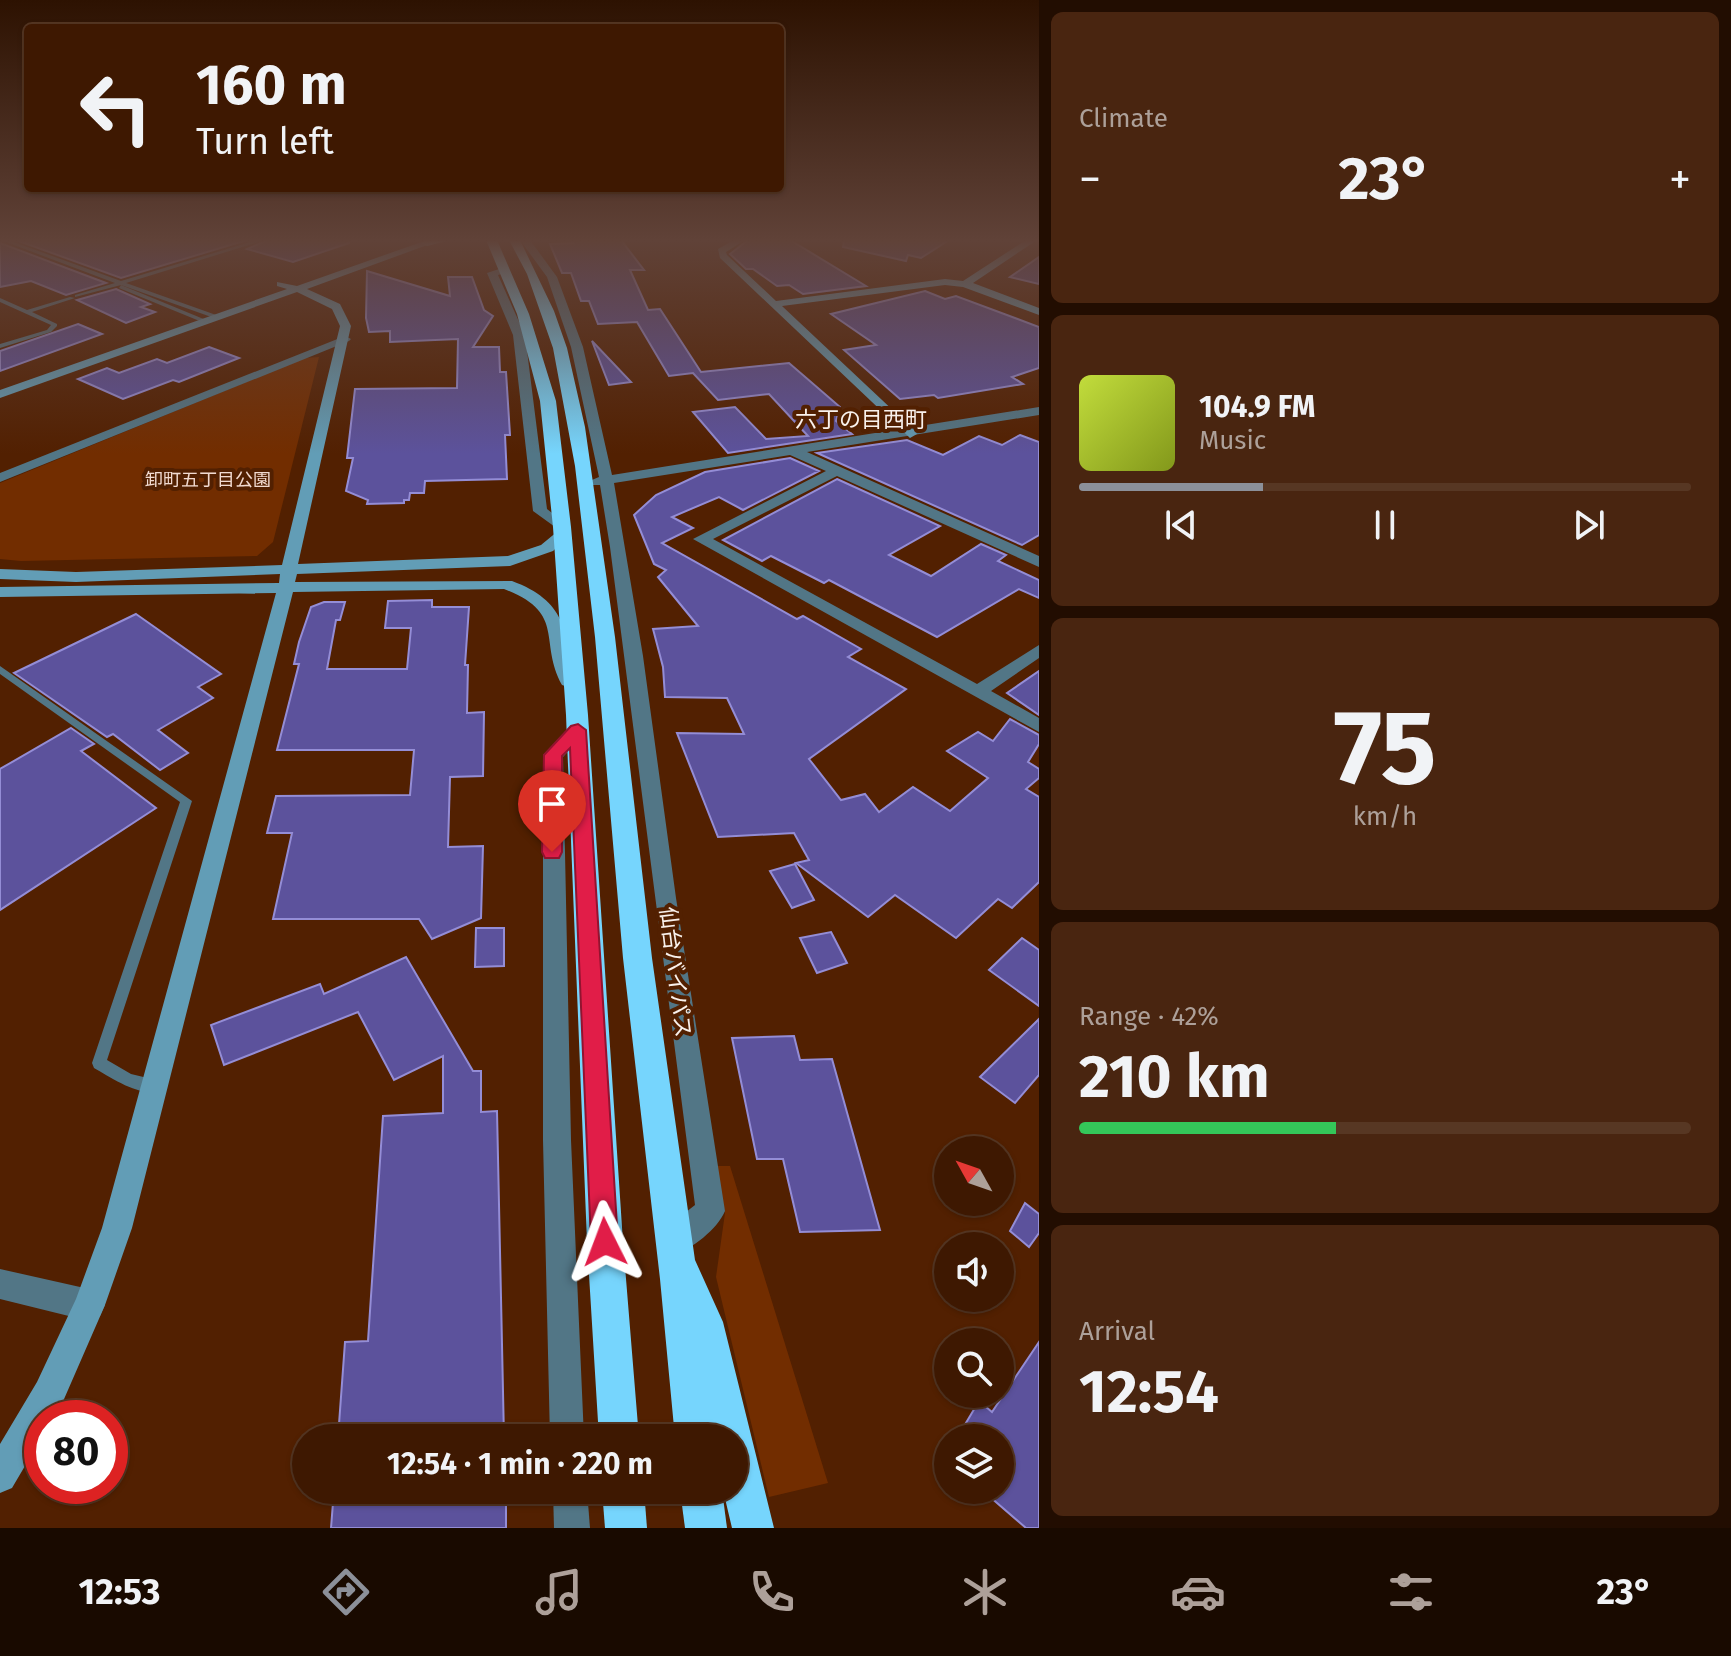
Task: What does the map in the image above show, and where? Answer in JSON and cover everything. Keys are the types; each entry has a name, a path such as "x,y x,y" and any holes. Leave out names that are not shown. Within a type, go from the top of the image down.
{"highway":[{"path":"522,311 548,401 562,530 577,722 618,1424"},
{"name":"仙台バイパス","path":"546,311 596,482 602,608 633,925 675,1249 694,1424"},
{"path":"675,1249 704,1322 729,1424"},
{"path":"624,1504 626,1528"},
{"path":"703,1504 706,1528"},
{"path":"747,1504 753,1528"}],"street":[{"path":"0,394 214,311"},
{"path":"0,380 188,315 217,317 233,311"},
{"path":"0,1476 49,1394 89,1305 117,1228 288,577 308,478 345,339 347,319 342,311"},
{"path":"564,311 581,363 596,482 629,609 710,1211 675,1249"},
{"path":"784,311 910,434"},
{"path":"0,478 345,339"},
{"path":"596,482 1039,411"},
{"path":"794,452 1039,562"},
{"path":"837,471 701,539 1039,726"},
{"path":"0,592 288,577 510,561 547,548 562,530"},
{"path":"0,574 288,577 506,584 531,591 550,610 577,722 553,755 556,1124 567,1424"},
{"path":"977,692 1039,650"},
{"path":"0,1284 89,1305"},
{"path":"571,1504 572,1528"}],"lane":[{"path":"178,311 188,315"},
{"path":"193,311 203,316"},
{"path":"0,346 54,328 51,323 27,312"},
{"path":"0,669 186,801 99,1063 128,1080 155,1086"}],"green space":[{"name":"卸町五丁目公園","path":"319,357 273,542 257,556 0,559 0,483 305,358"},
{"path":"715,1166 730,1166 828,1483 769,1497 716,1277 725,1213"}],"building":[{"path":"101,311 155,312 126,323"},
{"path":"366,311 486,311 493,316 473,347 499,347 500,372 506,372 510,435 505,435 507,479 425,481 424,493 410,493 409,500 404,500 404,503 367,504 368,500 346,491 353,458 347,458 355,389 457,388 458,339 390,342 390,331 369,332"},
{"path":"593,311 662,311 701,372 789,363 840,407 836,421 852,434 728,453 693,412 735,407 766,439 808,436 769,394 718,400 693,373 669,376 637,322 598,324"},
{"path":"842,311 997,311 1039,327 1039,368 1012,377 1023,384 938,398 934,395 900,399 844,350 876,345 831,314"},
{"path":"78,324 102,334 0,371 0,351"},
{"path":"592,341 631,382 609,385"},
{"path":"209,347 239,358 179,382 173,380 123,399 78,379 107,368 119,373 157,359 167,363"},
{"path":"1020,435 1039,442 1039,535 1022,545 817,453 907,440 943,455 979,436 1002,445"},
{"path":"790,458 819,471 743,510 719,497 672,517 693,528 662,543 797,619 803,616 861,649 848,657 906,689 809,759 841,800 865,794 879,812 913,787 950,811 988,778 947,751 978,732 993,741 1010,719 1039,735 1039,744 1028,762 1039,769 1039,778 1026,789 1039,797 1039,882 1012,908 998,899 956,938 895,895 868,917 796,863 809,860 794,833 718,837 677,733 744,734 727,698 665,697 663,667 653,629 698,626 658,577 666,570 654,564 634,515 656,495 705,472"},
{"path":"837,479 940,526 889,555 931,576 981,544 1006,555 998,561 1039,580 1039,598 1019,589 937,637 829,580 824,583 771,556 762,561 723,540"},
{"path":"432,600 432,607 469,607 465,665 468,665 467,713 484,712 483,776 450,777 448,847 483,846 481,918 432,939 419,919 273,919 292,833 267,833 276,796 410,795 414,750 277,750 299,664 294,664 299,642 311,607 324,602 345,602 340,620 336,620 327,669 407,669 411,628 385,628 388,601"},
{"path":"136,614 221,674 198,687 213,698 158,730 188,753 160,770 113,734 107,737 14,673"},
{"path":"1039,671 1039,715 1007,693"},
{"path":"71,728 94,744 81,751 156,808 0,910 0,769"},
{"path":"795,864 814,900 792,908 770,871"},
{"path":"476,928 504,928 504,966 475,967"},
{"path":"831,932 847,963 817,973 800,938"},
{"path":"1022,938 1039,950 1039,1006 989,970"},
{"path":"406,957 473,1071 481,1071 481,1112 497,1111 504,1424 339,1424 345,1342 368,1341 383,1116 443,1113 443,1056 394,1080 358,1012 224,1065 211,1025 320,984 324,994"},
{"path":"1039,1019 1039,1075 1015,1103 980,1077"},
{"path":"794,1036 800,1060 832,1059 880,1230 800,1232 783,1159 757,1159 732,1038"},
{"path":"1025,1203 1039,1214 1039,1233 1029,1247 1010,1231"},
{"path":"1039,1342 1039,1528 1026,1528 998,1504 1014,1504 1014,1424 965,1424 975,1408 987,1408 992,1412 995,1408 1014,1408 1014,1379"},
{"path":"333,1504 506,1504 506,1528 331,1528"}],"district":[{"name":"六丁の目西町","path":"861,419"}],"route":[{"path":"552,852 553,755 578,730 605,1242"}]}
